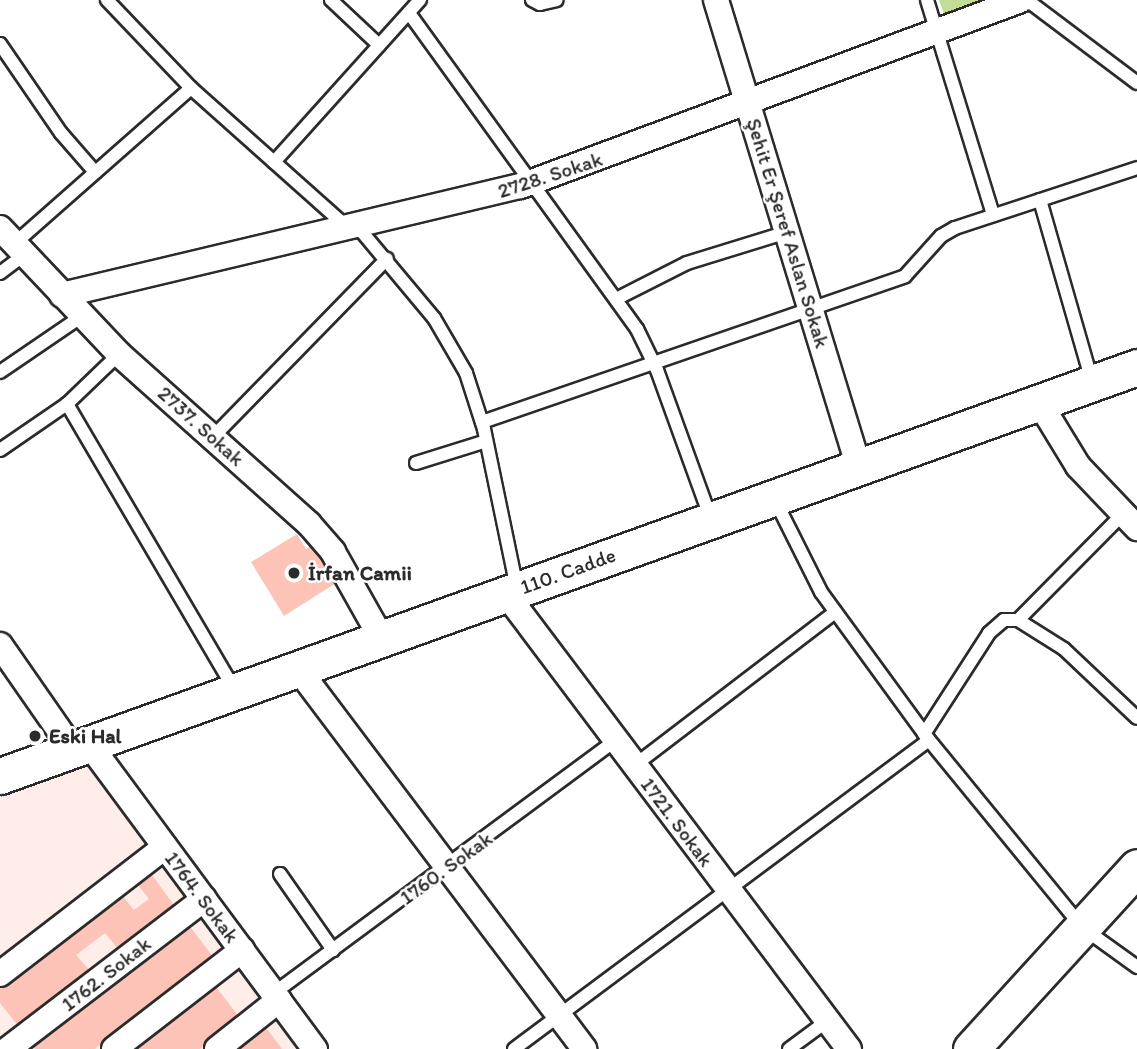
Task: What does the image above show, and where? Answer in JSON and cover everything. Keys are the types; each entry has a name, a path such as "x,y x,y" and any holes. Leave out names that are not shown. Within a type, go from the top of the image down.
{"street":[{"name":"Şehit Er Şeref Aslan Sokak","path":"716,0 859,467"},
{"name":"2728. Sokak","path":"62,295 353,228 528,184 1021,0"},
{"name":"2737. Sokak","path":"13,242 119,354 321,537 382,639"},
{"name":"110. Cadde","path":"0,776 1137,367"},
{"path":"1039,402 1078,466 1130,521"},
{"name":"1721. Sokak","path":"512,592 616,740 849,1049"},
{"name":"1764. Sokak","path":"0,645 165,847 315,1049"},
{"path":"298,669 584,1049"},
{"path":"0,974 165,847"},
{"path":"971,1049 1137,867"},
{"name":"1762. Sokak","path":"8,1049 204,899"},
{"path":"114,1049 242,950"},
{"name":"1760. Sokak","path":"217,1049 276,997"}],"lane":[{"path":"107,0 191,88 387,259 452,347 482,422 512,592"},
{"path":"331,0 379,46"},
{"path":"274,162 420,0"},
{"path":"532,0 540,4 557,0"},
{"path":"927,0 993,215"},
{"path":"1027,0 1137,83"},
{"path":"409,13 528,184 618,298 654,363 711,520"},
{"path":"0,44 61,133 95,172"},
{"path":"0,273 13,242 191,88"},
{"path":"482,422 909,274 948,232 1137,168"},
{"path":"1040,200 1092,383"},
{"path":"618,298 687,263 788,232"},
{"path":"213,437 387,259"},
{"path":"0,372 82,316"},
{"path":"0,450 67,404 119,354"},
{"path":"67,404 235,692"},
{"path":"416,463 486,440"},
{"path":"773,498 809,572 835,612 927,737 1083,928 1137,967"},
{"path":"1018,620 1130,521"},
{"path":"635,765 835,612"},
{"path":"514,1049 927,737 989,633 1004,620 1018,620 1064,649 1137,718"},
{"name":"1760. Sokak","path":"276,997 333,950 448,868 616,740"},
{"path":"280,874 333,950"},
{"path":"789,1049 827,1021"}],"shaded area":[{"path":"88,764 300,1049 0,1049 0,798"}],"green space":[{"path":"939,0 991,0 945,17"}],"building":[{"name":"İrfan Camii","path":"297,534 306,549 313,545 336,583 284,616 251,562"},
{"path":"149,871 176,908 120,951 105,933 76,955 91,972 19,1027 0,1003 0,984 120,893 134,910 149,899 135,881"},
{"path":"188,924 214,958 95,1049 35,1049 30,1041"},
{"path":"213,983 240,1018 200,1049 128,1049"},
{"path":"264,1025 282,1049 232,1049"}],"place":[{"name":"İrfan Camii","path":"294,573"},
{"name":"Eski Hal","path":"35,736"}]}
